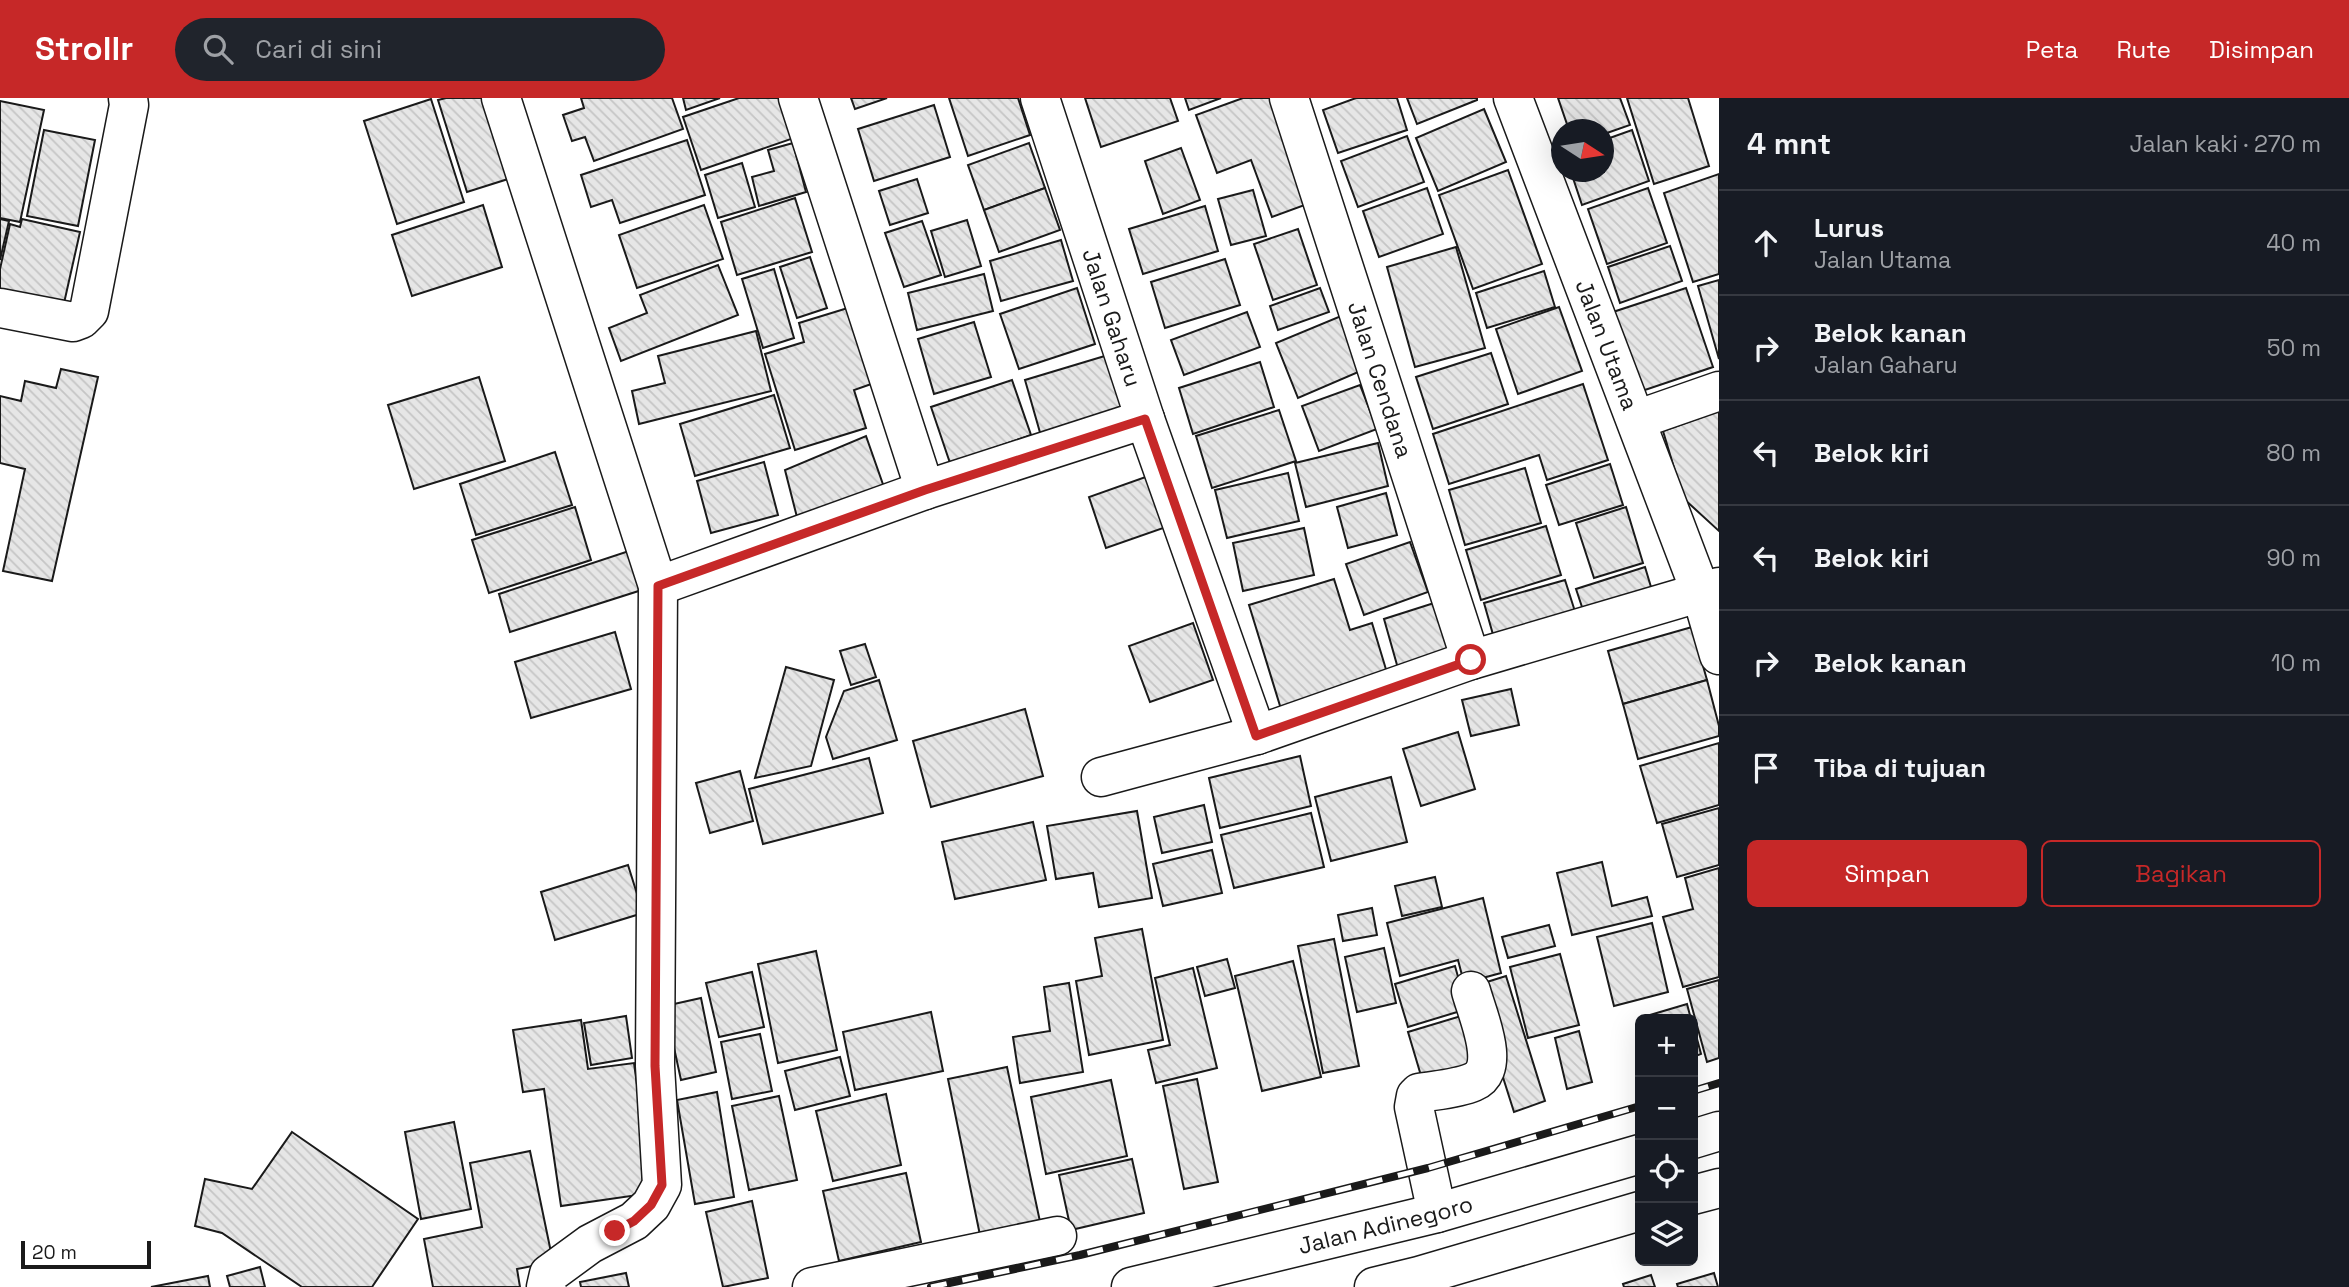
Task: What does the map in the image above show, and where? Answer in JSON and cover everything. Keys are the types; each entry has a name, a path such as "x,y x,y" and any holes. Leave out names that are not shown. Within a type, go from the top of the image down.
{"main road":[{"path":"500,98 658,586 655,1066 662,1185 651,1205 634,1221 590,1244 549,1274 546,1287"},
{"path":"798,98 925,490"},
{"name":"Jalan Gaharu","path":"1040,98 1145,419 1256,736"},
{"name":"Jalan Cendana","path":"1289,98 1471,660"},
{"name":"Jalan Utama","path":"1513,98 1636,420 1710,590 1719,655"},
{"path":"0,308 73,322 89,312 119,100"},
{"path":"1636,420 1719,391"},
{"path":"658,586 925,490 1145,419"},
{"path":"1101,777 1256,736 1471,660 1710,590"},
{"path":"1437,1213 1414,1107 1419,1093 1477,1081 1486,1071 1489,1057 1471,991"},
{"path":"1698,1137 1719,1131"},
{"name":"Jalan Adinegoro","path":"1131,1287 1437,1213 1635,1155"},
{"path":"1698,1194 1719,1188"},
{"path":"1374,1287 1420,1282 1635,1213"},
{"path":"812,1287 1057,1236"}],"building":[{"path":"483,98 508,179 467,192 438,100"},
{"path":"581,98 672,98 683,129 594,161 585,137 572,141 563,115 584,108"},
{"path":"683,98 720,98 686,110"},
{"path":"739,98 780,98 794,138 701,170 683,117"},
{"path":"851,98 887,98 855,109"},
{"path":"949,98 1018,98 1030,135 968,156"},
{"path":"1085,98 1170,98 1178,121 1101,147"},
{"path":"1185,98 1221,98 1189,110"},
{"path":"1243,98 1275,98 1313,202 1272,217 1251,160 1217,173 1196,115"},
{"path":"1356,98 1397,98 1407,130 1338,153 1323,110"},
{"path":"1407,98 1477,98 1477,100 1417,124"},
{"path":"1558,98 1620,98 1630,125 1614,131 1614,119 1565,119"},
{"path":"1627,98 1688,98 1709,166 1654,184"},
{"path":"431,99 464,202 397,224 364,121"},
{"path":"0,101 44,110 20,222 0,218"},
{"path":"934,105 950,157 874,181 858,129"},
{"path":"1484,109 1506,162 1438,191 1416,138"},
{"path":"44,130 95,140 78,226 27,216"},
{"path":"1632,130 1649,181 1582,205 1574,182 1614,182 1614,136"},
{"path":"1407,136 1424,182 1358,207 1341,161"},
{"path":"687,140 705,195 620,223 612,200 591,207 581,175"},
{"path":"793,143 806,192 759,206 752,177 774,171 768,150"},
{"path":"1029,143 1045,188 984,210 968,165"},
{"path":"1181,148 1200,200 1163,214 1145,161"},
{"path":"742,163 755,207 718,218 705,175"},
{"path":"1508,170 1542,264 1473,289 1439,195"},
{"path":"1719,174 1719,274 1693,282 1664,193"},
{"path":"917,179 928,213 890,225 879,191"},
{"path":"1045,188 1060,230 999,252 984,210"},
{"path":"1427,188 1443,234 1379,257 1363,211"},
{"path":"1648,188 1667,243 1607,264 1588,209"},
{"path":"1253,190 1266,236 1231,245 1218,199"},
{"path":"795,198 812,252 737,275 721,222"},
{"path":"483,205 502,267 412,296 392,235"},
{"path":"704,205 723,259 637,288 619,235"},
{"path":"1205,206 1218,251 1143,274 1129,229"},
{"path":"0,219 9,221 0,260"},
{"path":"22,219 80,232 62,312 0,299 0,269 10,224 20,227"},
{"path":"967,220 981,266 945,277 931,231"},
{"path":"922,221 941,275 904,287 885,233"},
{"path":"1298,229 1317,285 1273,300 1254,244"},
{"path":"1061,240 1073,281 1001,301 990,261"},
{"path":"1670,246 1682,281 1620,303 1608,267"},
{"path":"1456,247 1485,348 1415,367 1387,267"},
{"path":"810,257 827,308 797,318 780,267"},
{"path":"1225,259 1240,305 1165,328 1151,282"},
{"path":"718,265 738,315 621,361 609,328 647,313 640,295"},
{"path":"774,269 794,338 763,348 742,279"},
{"path":"1544,271 1555,307 1487,328 1476,293"},
{"path":"984,274 993,311 917,330 908,293"},
{"path":"1719,280 1719,359 1698,286"},
{"path":"1077,288 1095,344 1019,369 1000,314"},
{"path":"1320,288 1329,312 1278,330 1270,306"},
{"path":"1686,288 1713,367 1639,392 1613,312"},
{"path":"851,307 874,383 854,390 866,428 795,450 765,354 804,342 799,323"},
{"path":"1559,307 1582,371 1518,394 1496,329"},
{"path":"1247,312 1260,347 1184,375 1171,340"},
{"path":"1341,316 1363,370 1298,398 1276,343"},
{"path":"974,322 991,377 934,394 918,339"},
{"path":"756,331 771,391 639,424 632,391 665,383 658,356"},
{"path":"1491,353 1508,404 1433,429 1416,377"},
{"path":"1108,355 1125,411 1041,436 1025,380"},
{"path":"1260,362 1274,407 1193,434 1179,388"},
{"path":"61,369 98,377 52,581 3,571 25,469 0,463 0,396 21,401 25,381 56,388"},
{"path":"479,377 505,461 414,489 388,405"},
{"path":"1012,380 1031,435 950,463 931,407"},
{"path":"1583,384 1608,460 1547,480 1539,455 1449,484 1433,434"},
{"path":"1360,385 1377,429 1319,451 1302,406"},
{"path":"774,395 790,448 695,476 680,424"},
{"path":"1279,410 1296,461 1212,488 1196,436"},
{"path":"1719,411 1719,531 1683,498 1663,431"},
{"path":"866,436 886,493 800,529 785,470"},
{"path":"1378,443 1388,486 1306,507 1295,463"},
{"path":"555,452 572,505 476,535 460,484"},
{"path":"764,462 778,515 711,533 697,481"},
{"path":"1610,464 1623,505 1559,525 1546,485"},
{"path":"1525,468 1541,523 1465,545 1449,490"},
{"path":"1288,473 1299,521 1227,538 1215,490"},
{"path":"1154,474 1172,525 1106,548 1089,497"},
{"path":"1386,493 1397,535 1348,548 1337,507"},
{"path":"575,507 591,560 489,593 472,540"},
{"path":"1626,507 1643,563 1594,578 1576,523"},
{"path":"1546,526 1561,575 1481,600 1466,550"},
{"path":"1304,528 1314,575 1243,591 1233,543"},
{"path":"1410,542 1428,592 1364,615 1346,564"},
{"path":"635,549 648,588 510,632 499,594"},
{"path":"1645,567 1654,597 1586,619 1576,589"},
{"path":"1334,579 1350,630 1372,623 1388,676 1281,709 1249,605"},
{"path":"1565,580 1578,621 1496,645 1484,603"},
{"path":"1434,603 1450,656 1399,672 1384,619"},
{"path":"1193,623 1213,680 1150,702 1129,646"},
{"path":"1692,627 1707,680 1623,704 1608,651"},
{"path":"615,632 631,689 531,718 515,662"},
{"path":"865,644 876,677 851,685 840,651"},
{"path":"786,667 834,680 811,766 755,778"},
{"path":"879,680 897,740 833,759 826,737 844,691"},
{"path":"1707,680 1719,736 1638,759 1623,704"},
{"path":"1511,689 1519,725 1471,736 1462,700"},
{"path":"1025,709 1043,776 931,807 913,741"},
{"path":"1458,732 1475,789 1421,806 1403,749"},
{"path":"1719,743 1719,805 1657,823 1640,766"},
{"path":"1300,756 1311,806 1220,828 1209,778"},
{"path":"869,758 883,813 763,844 749,789"},
{"path":"740,771 753,821 710,833 696,783"},
{"path":"1391,777 1407,842 1331,861 1315,797"},
{"path":"1204,805 1212,842 1162,853 1154,817"},
{"path":"1719,808 1719,865 1677,877 1662,824"},
{"path":"1137,811 1152,898 1099,907 1093,873 1056,879 1047,826"},
{"path":"1311,813 1324,867 1234,888 1221,835"},
{"path":"1033,822 1046,880 955,899 942,842"},
{"path":"1212,850 1222,893 1163,906 1153,864"},
{"path":"1602,862 1612,906 1647,897 1652,916 1572,935 1557,873"},
{"path":"628,865 643,913 555,940 541,892"},
{"path":"1719,868 1719,977 1683,987 1663,917 1693,909 1685,878"},
{"path":"1435,877 1442,907 1402,916 1395,886"},
{"path":"1483,898 1501,973 1464,983 1458,960 1400,976 1387,923"},
{"path":"1372,908 1377,935 1343,941 1338,915"},
{"path":"1652,923 1668,992 1614,1006 1597,937"},
{"path":"1549,925 1555,946 1508,958 1502,937"},
{"path":"1142,929 1163,1040 1089,1055 1076,981 1102,976 1095,938"},
{"path":"1334,939 1359,1066 1323,1073 1298,946"},
{"path":"1384,948 1396,1003 1357,1012 1345,957"},
{"path":"816,951 837,1050 778,1063 758,964"},
{"path":"1560,954 1579,1025 1528,1038 1510,967"},
{"path":"1227,959 1235,988 1205,996 1197,967"},
{"path":"1293,961 1321,1077 1262,1091 1235,976"},
{"path":"1455,966 1467,1009 1408,1027 1395,984"},
{"path":"1193,968 1217,1068 1156,1083 1148,1050 1170,1045 1155,978"},
{"path":"752,972 764,1027 719,1037 706,983"},
{"path":"1506,976 1545,1101 1514,1112 1474,986"},
{"path":"1719,980 1719,1058 1707,1062 1698,1029 1698,1014 1694,1014 1687,989"},
{"path":"1069,983 1083,1072 1020,1083 1013,1037 1050,1031 1044,987"},
{"path":"701,998 716,1072 681,1080 665,1006"},
{"path":"1687,1004 1690,1014 1653,1014"},
{"path":"931,1012 943,1071 855,1090 843,1032"},
{"path":"1471,1013 1484,1060 1422,1079 1408,1032"},
{"path":"626,1016 632,1058 591,1065 584,1023"},
{"path":"581,1020 588,1069 634,1063 652,1193 561,1206 544,1089 523,1092 513,1030"},
{"path":"1579,1031 1592,1082 1567,1089 1555,1038"},
{"path":"760,1034 772,1091 732,1099 721,1042"},
{"path":"840,1057 850,1096 795,1110 785,1071"},
{"path":"1007,1067 1042,1231 982,1245 948,1079"},
{"path":"1197,1079 1218,1182 1184,1189 1163,1086"},
{"path":"1111,1080 1127,1156 1046,1174 1031,1097"},
{"path":"717,1092 734,1197 695,1204 677,1100"},
{"path":"886,1094 901,1165 833,1181 816,1111"},
{"path":"779,1096 797,1180 749,1190 732,1106"},
{"path":"454,1122 471,1209 421,1219 405,1132"},
{"path":"292,1132 418,1219 372,1287 302,1287 222,1233 195,1226 205,1179 252,1189"},
{"path":"530,1151 553,1262 517,1269 520,1287 433,1287 424,1239 482,1227 470,1163"},
{"path":"1132,1159 1144,1213 1071,1230 1059,1175"},
{"path":"906,1173 921,1242 839,1261 823,1191"},
{"path":"752,1201 768,1278 723,1287 706,1212"},
{"path":"260,1267 265,1287 230,1287 227,1276"},
{"path":"626,1273 629,1287 581,1287 580,1282"},
{"path":"1714,1273 1718,1287 1678,1287 1677,1284"},
{"path":"1651,1275 1655,1287 1624,1287 1623,1284"},
{"path":"208,1276 210,1287 151,1287"}],"railway":[{"path":"1698,1089 1719,1083"},
{"path":"931,1287 1080,1255 1428,1168 1635,1107"}],"route":[{"path":"615,1231 634,1221 651,1205 662,1185 655,1066 658,586 925,490 1145,419 1256,736 1471,660"}]}
